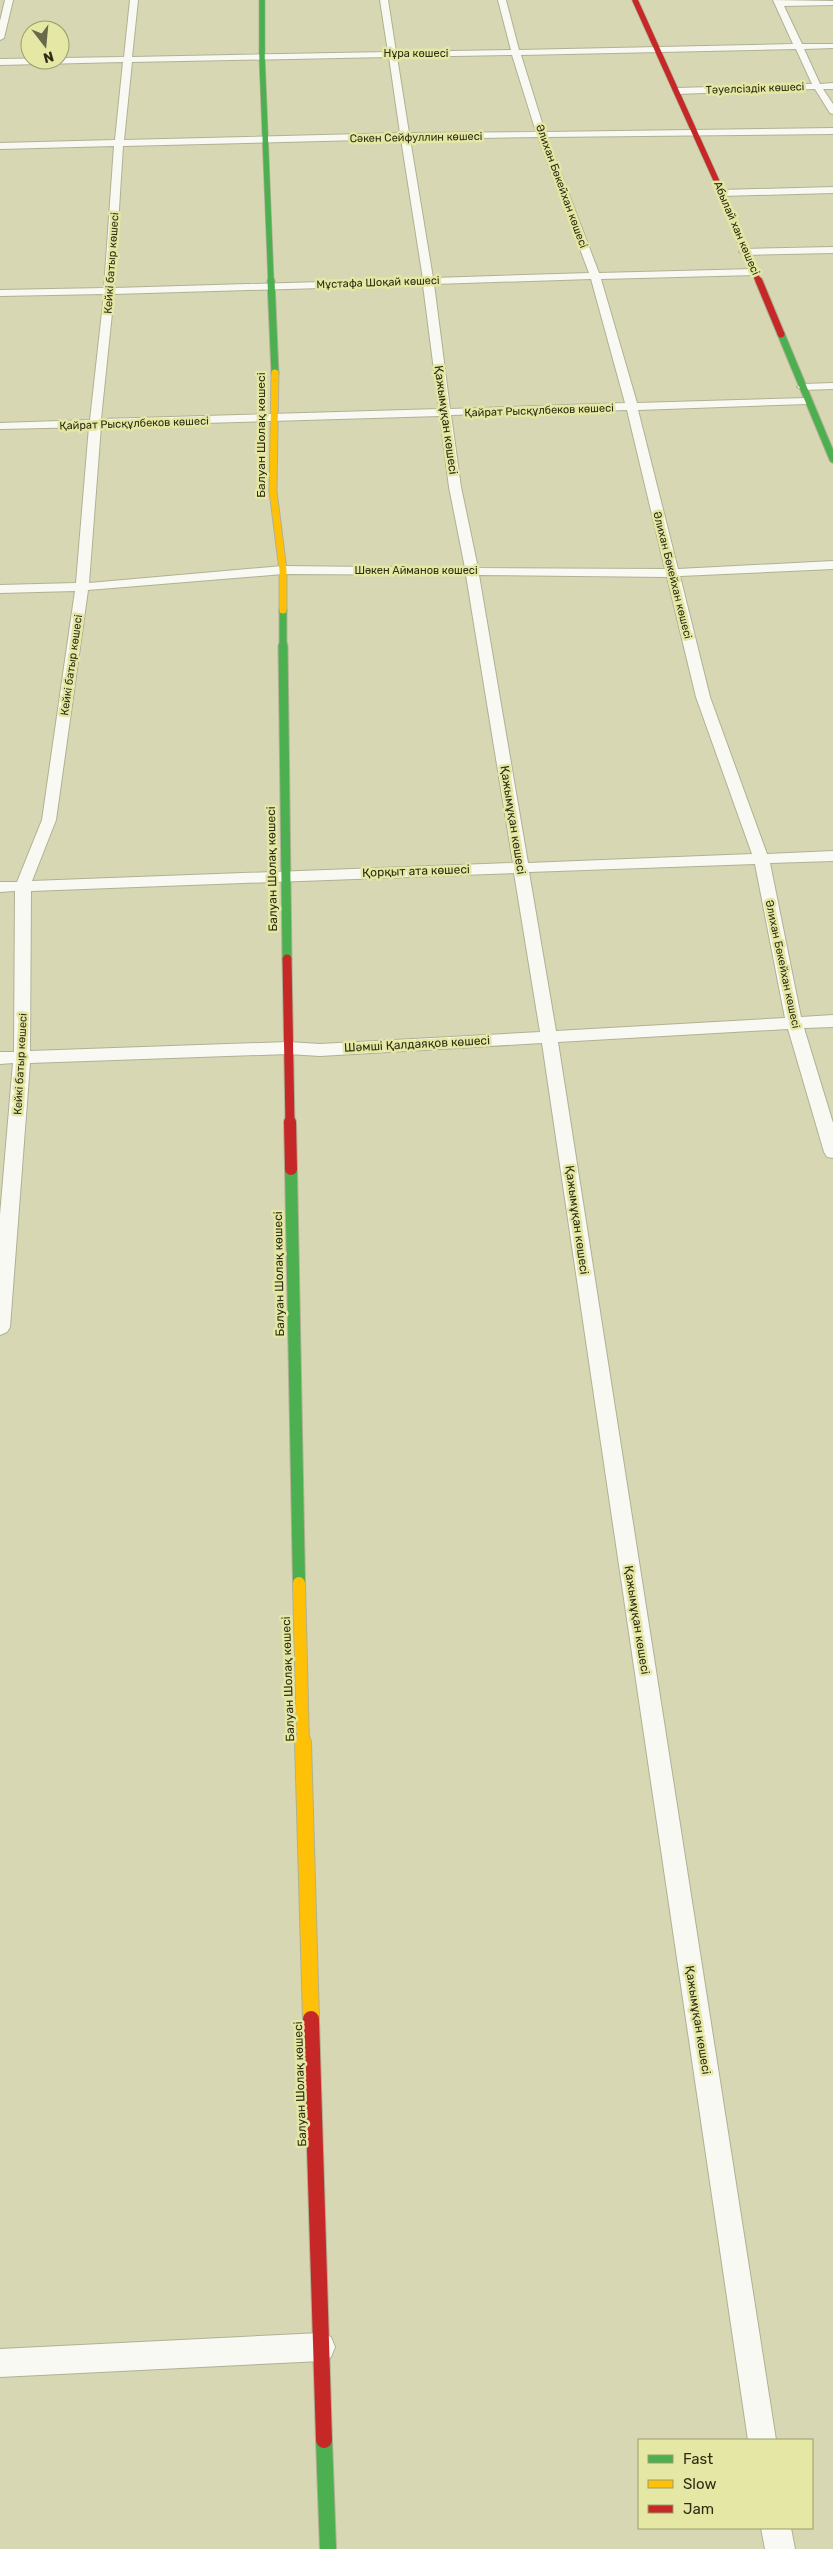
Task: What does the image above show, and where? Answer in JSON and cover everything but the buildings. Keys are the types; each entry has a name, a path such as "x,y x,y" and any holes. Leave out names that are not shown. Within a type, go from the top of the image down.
{"street":[{"path":"0,38 9,0"},
{"name":"Кейкі батыр көшесі","path":"0,1327 22,1057 23,885 49,820 82,587 95,425 109,292 119,143 130,59 134,0"},
{"name":"Балуан Шолақ көшесі","path":"262,0 262,56 267,141 270,285 276,418 273,491 283,570 288,1048 298,1554 328,2549"},
{"name":"Қажымұқан көшесі","path":"384,0 428,280 455,487 472,571 549,1037 762,2439"},
{"name":"Әлихан Бөкейхан көшесі","path":"502,0 516,53 542,135 595,275 632,407 704,697 762,857 794,1023 833,1152"},
{"name":"Абылай хан көшесі","path":"635,0 722,193 744,252 755,272 803,387 807,401 833,459"},
{"path":"833,3 778,2 817,86 833,111"},
{"name":"Нұра көшесі","path":"0,62 833,46"},
{"name":"Тәуелсіздік көшесі","path":"677,91 833,86"},
{"name":"Сәкен Сейфуллин көшесі","path":"0,146 267,141 404,136 833,131"},
{"path":"722,193 833,190"},
{"path":"744,252 833,250"},
{"name":"Мұстафа Шоқай көшесі","path":"0,293 109,292 428,280 755,272"},
{"path":"803,387 833,386"},
{"name":"Қайрат Рысқұлбеков көшесі","path":"0,426 95,425 807,401"},
{"name":"Шәкен Айманов көшесі","path":"0,589 82,587 283,570 673,573 833,565"},
{"name":"Қорқыт ата көшесі","path":"0,886 762,857 833,856"},
{"name":"Шәмші Қалдаяқов көшесі","path":"0,1058 288,1048 320,1050 833,1021"},
{"path":"0,2363 321,2347"},
{"path":"776,2529 780,2549"}],"traffic: fast":[{"path":"262,0 262,57 275,373"},
{"path":"781,334 833,459"},
{"path":"283,610 287,959"},
{"path":"291,1169 299,1583"},
{"path":"324,2440 328,2549"}],"traffic: slow":[{"path":"275,373 273,491 283,570 283,610"},
{"path":"299,1583 311,2019"}],"traffic: jam":[{"path":"635,0 722,193 744,252 755,272 781,334"},
{"path":"287,959 291,1169"},
{"path":"311,2019 324,2440"}]}
